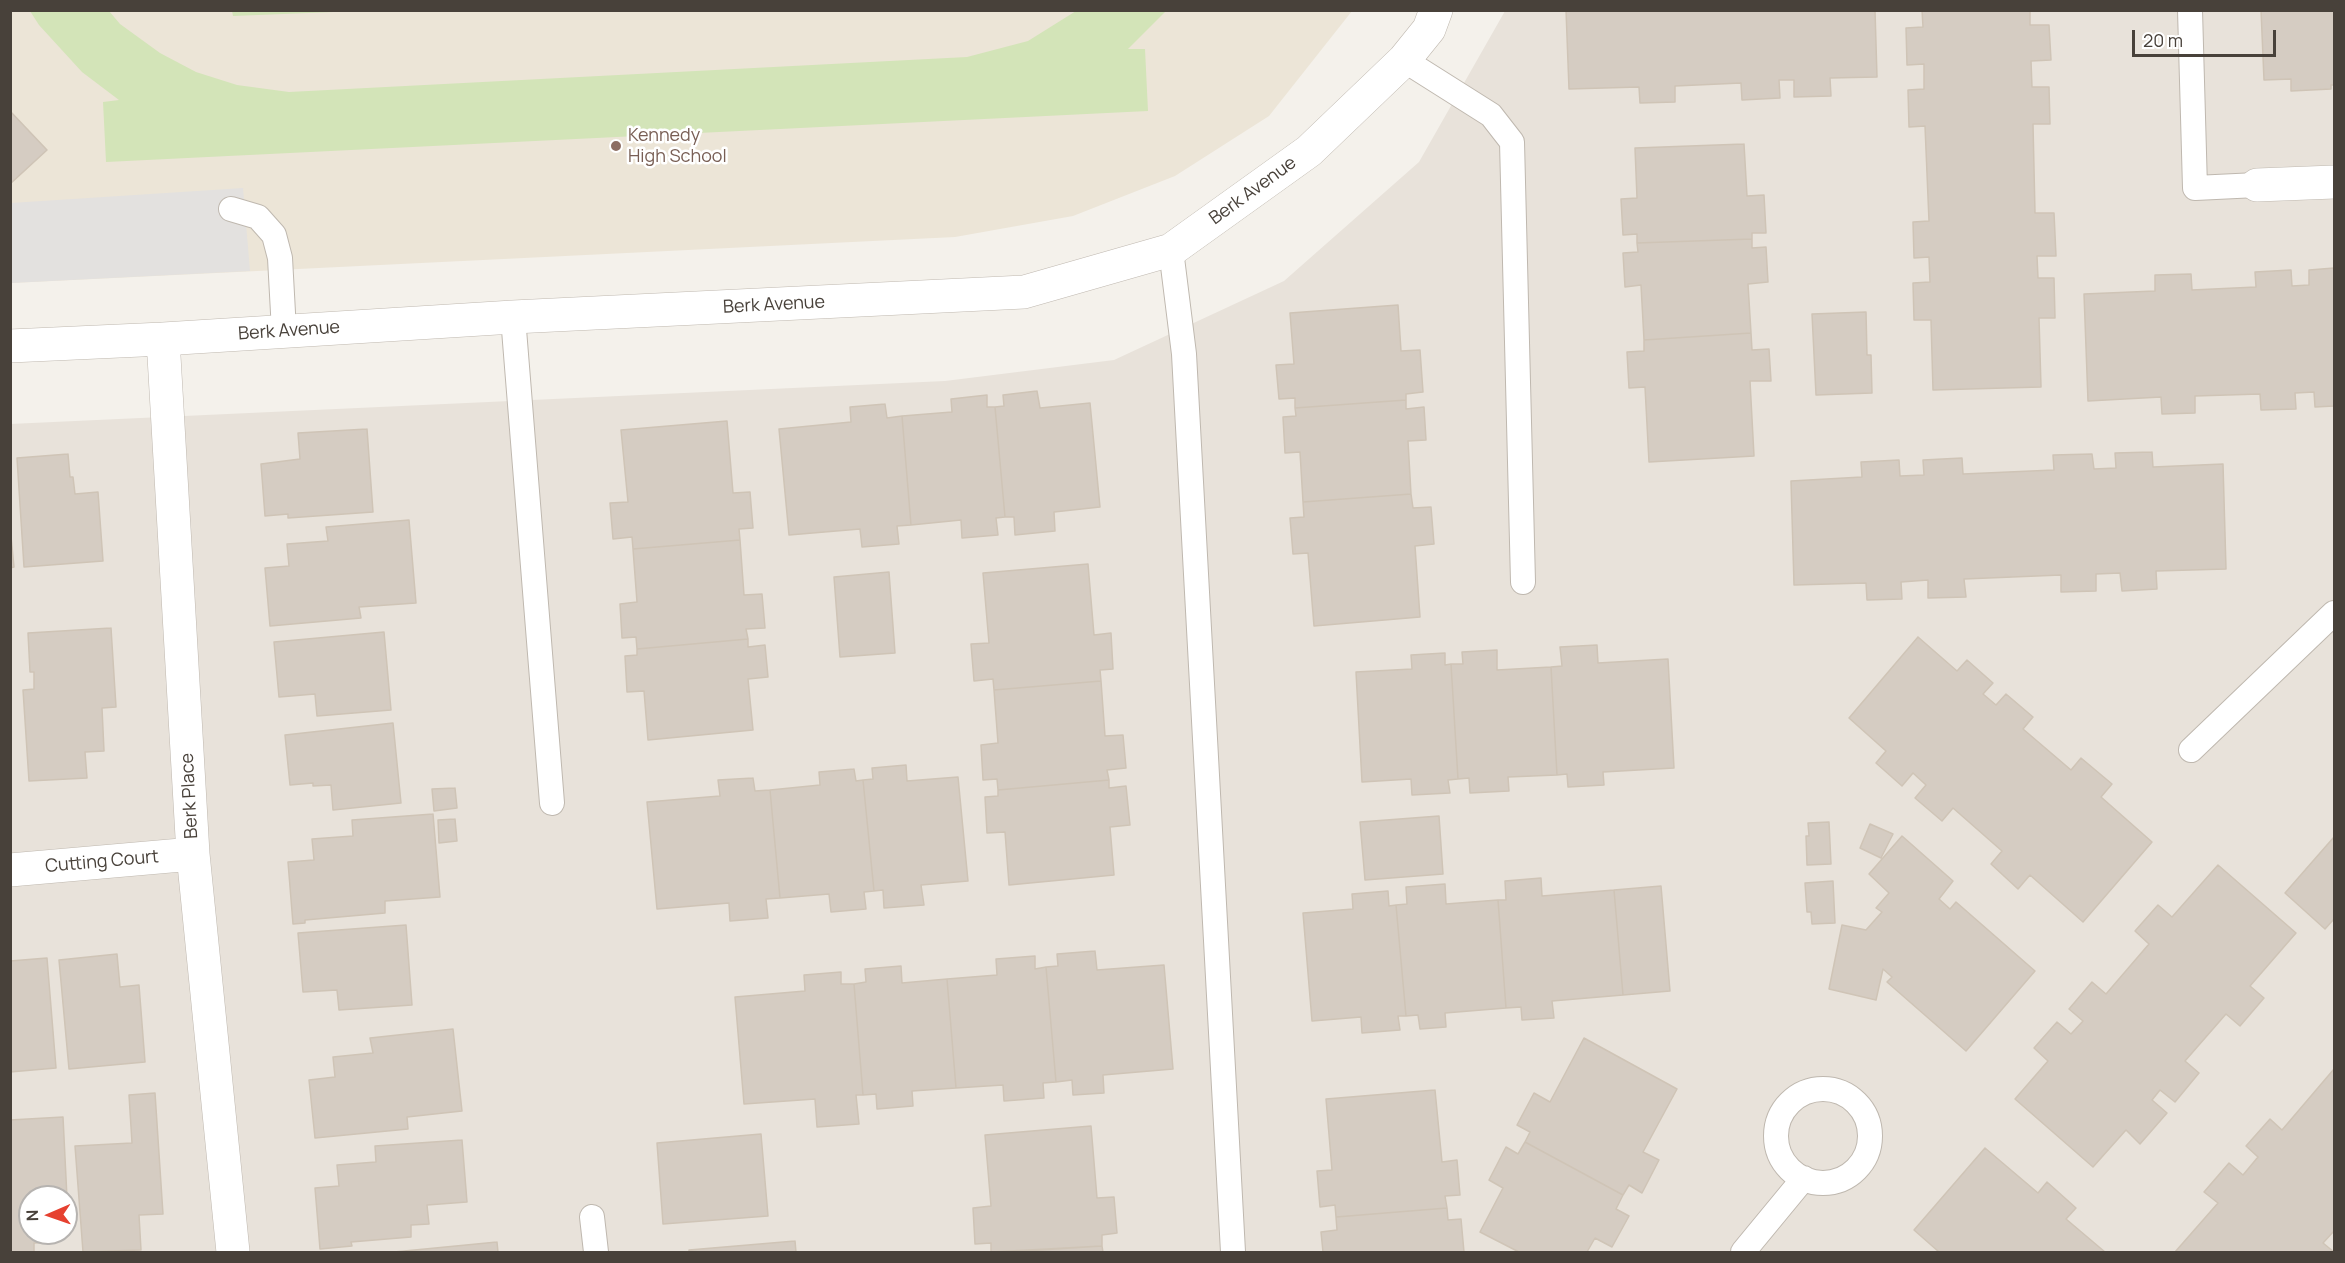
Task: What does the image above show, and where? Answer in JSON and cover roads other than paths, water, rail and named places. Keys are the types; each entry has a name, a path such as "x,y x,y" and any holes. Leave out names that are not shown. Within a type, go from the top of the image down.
{"street":[{"name":"Berk Avenue","path":"10,346 513,317 1024,292 1171,250 1309,151 1404,60 1429,29 1436,10"},
{"path":"2257,186 2334,182"},
{"name":"Berk Place","path":"162,339 193,854 233,1252"},
{"name":"Cutting Court","path":"10,870 193,854"}],"lane":[{"path":"2190,10 2195,188 2257,186"},
{"path":"1404,60 1491,115 1512,142 1523,582"},
{"path":"231,209 258,217 274,235 280,258 284,332"},
{"path":"1171,250 1184,354 1233,1252"},
{"path":"513,317 552,803"},
{"path":"2191,750 2334,613"},
{"path":"1743,1252 1804,1178"},
{"path":"592,1217 596,1252"}],"place":[{"name":"Kennedy High School","path":"616,146"}]}
